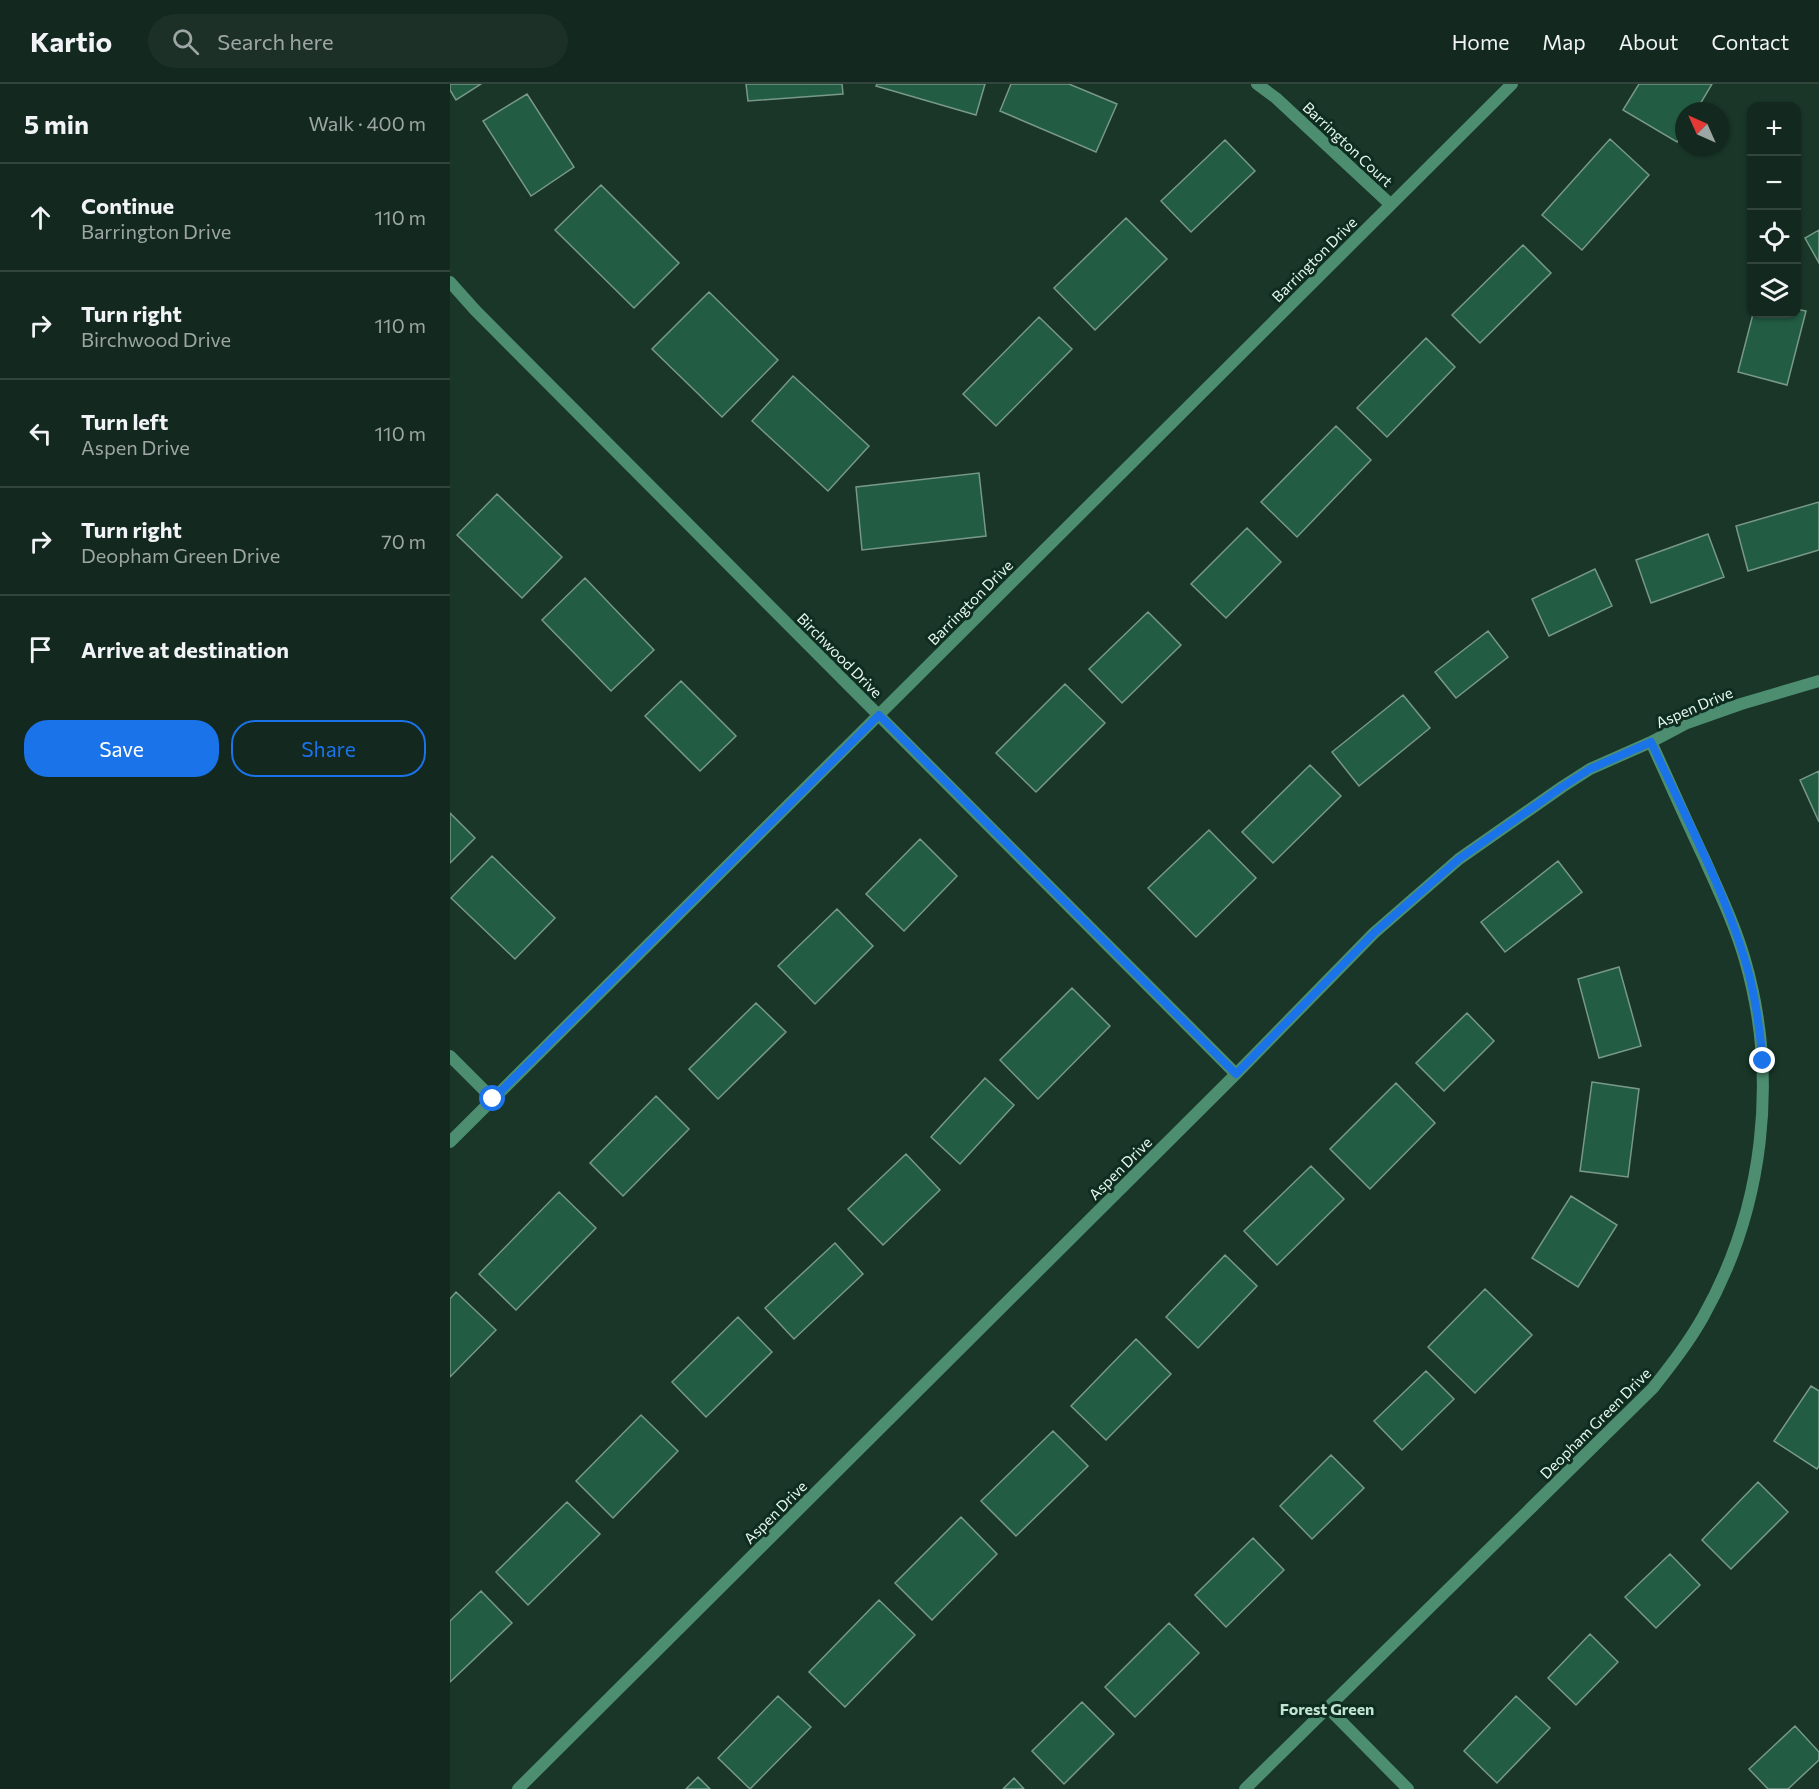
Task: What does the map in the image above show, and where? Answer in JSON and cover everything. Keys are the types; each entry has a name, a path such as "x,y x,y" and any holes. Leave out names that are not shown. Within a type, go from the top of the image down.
{"street":[{"name":"Barrington Court","path":"1257,84 1276,98 1390,204"},
{"name":"Barrington Drive","path":"450,1142 1512,84"},
{"name":"Birchwood Drive","path":"450,282 483,318 1236,1074"},
{"name":"Aspen Drive","path":"518,1789 1236,1074 1374,933 1459,859 1590,769 1698,719 1819,681"},
{"name":"Deopham Green Drive","path":"1245,1789 1653,1388 1678,1356 1703,1317 1724,1276 1740,1233 1755,1176 1762,1119 1763,1061 1756,1004 1745,959 1730,915 1651,742"},
{"path":"450,1056 493,1099"},
{"path":"1328,1708 1408,1789"}],"building":[{"path":"450,84 481,84 456,100 450,90"},
{"path":"746,84 842,84 843,94 748,101"},
{"path":"877,84 985,84 976,115 876,86"},
{"path":"1011,84 1069,84 1117,104 1096,152 1000,111"},
{"path":"1639,84 1712,84 1701,102 1675,102 1675,141 1623,110"},
{"path":"527,94 574,167 531,196 483,121"},
{"path":"1610,139 1649,175 1582,250 1542,215"},
{"path":"1225,140 1255,171 1191,232 1161,201"},
{"path":"601,185 679,263 634,308 555,230"},
{"path":"1126,218 1167,259 1095,330 1054,288"},
{"path":"1819,230 1819,263 1805,238"},
{"path":"1523,245 1551,273 1480,343 1452,315"},
{"path":"709,292 778,360 722,417 652,349"},
{"path":"1801,310 1806,311 1787,385 1738,372 1752,318 1801,318"},
{"path":"1039,317 1072,349 996,426 963,394"},
{"path":"1426,338 1455,367 1387,437 1357,408"},
{"path":"793,376 869,446 828,491 752,421"},
{"path":"1336,426 1371,460 1297,537 1261,502"},
{"path":"979,473 986,536 862,550 856,487"},
{"path":"497,494 562,557 522,598 457,535"},
{"path":"1819,502 1819,550 1748,571 1736,526"},
{"path":"1247,528 1281,562 1226,618 1191,584"},
{"path":"1708,534 1724,577 1651,603 1636,560"},
{"path":"1595,569 1612,606 1549,636 1532,599"},
{"path":"585,578 654,650 611,691 542,620"},
{"path":"1148,612 1181,645 1122,703 1089,669"},
{"path":"1488,631 1508,657 1456,698 1435,672"},
{"path":"681,681 736,736 700,771 645,716"},
{"path":"1065,684 1105,723 1036,792 996,753"},
{"path":"1403,695 1430,728 1359,786 1332,752"},
{"path":"1310,765 1341,796 1273,863 1242,832"},
{"path":"1819,771 1819,822 1800,780"},
{"path":"450,813 475,838 450,863"},
{"path":"1209,830 1256,878 1196,937 1148,888"},
{"path":"920,839 957,876 904,931 866,894"},
{"path":"492,856 555,918 515,959 451,898"},
{"path":"1558,861 1582,892 1505,952 1481,922"},
{"path":"837,909 873,946 815,1004 778,966"},
{"path":"1619,967 1641,1046 1599,1058 1578,979"},
{"path":"1072,988 1110,1026 1038,1099 1000,1060"},
{"path":"756,1003 786,1032 718,1099 689,1069"},
{"path":"1467,1013 1494,1041 1444,1091 1416,1063"},
{"path":"985,1078 1014,1105 960,1164 931,1137"},
{"path":"1592,1082 1639,1089 1628,1177 1580,1171"},
{"path":"1396,1083 1435,1123 1370,1189 1330,1149"},
{"path":"656,1096 689,1129 623,1196 590,1163"},
{"path":"906,1154 940,1190 883,1245 848,1209"},
{"path":"1311,1166 1344,1199 1277,1265 1244,1231"},
{"path":"559,1192 596,1228 516,1310 479,1274"},
{"path":"1571,1196 1617,1225 1578,1287 1532,1258"},
{"path":"835,1243 863,1274 794,1339 765,1308"},
{"path":"1225,1255 1257,1286 1198,1348 1166,1317"},
{"path":"1485,1289 1532,1335 1475,1393 1428,1347"},
{"path":"456,1292 496,1330 450,1377 450,1299"},
{"path":"738,1317 772,1352 706,1417 672,1382"},
{"path":"1136,1339 1171,1374 1106,1440 1071,1406"},
{"path":"1426,1371 1454,1399 1402,1450 1374,1421"},
{"path":"1811,1386 1819,1391 1819,1466 1817,1469 1774,1441"},
{"path":"641,1415 678,1451 613,1518 576,1481"},
{"path":"1053,1431 1088,1466 1016,1536 981,1501"},
{"path":"1331,1455 1364,1488 1312,1539 1280,1506"},
{"path":"1758,1482 1788,1512 1731,1569 1702,1540"},
{"path":"567,1502 600,1534 528,1605 496,1572"},
{"path":"961,1517 997,1554 932,1620 895,1583"},
{"path":"1253,1538 1284,1570 1226,1627 1195,1595"},
{"path":"1670,1554 1700,1585 1656,1628 1625,1597"},
{"path":"481,1591 512,1623 450,1682 450,1621"},
{"path":"879,1600 915,1635 845,1707 809,1672"},
{"path":"1169,1623 1199,1653 1135,1717 1105,1687"},
{"path":"1590,1634 1618,1662 1576,1705 1548,1678"},
{"path":"778,1696 811,1727 750,1789 718,1758"},
{"path":"1516,1696 1550,1728 1497,1783 1464,1751"},
{"path":"1082,1702 1114,1734 1064,1784 1032,1751"},
{"path":"1795,1726 1819,1752 1819,1760 1788,1789 1768,1789 1749,1769"},
{"path":"698,1777 710,1789 686,1789"},
{"path":"1014,1778 1024,1789 1003,1789"}],"district":[{"name":"Forest Green","path":"1327,1708"}],"route":[{"path":"493,1099 879,715 1236,1074 1374,933 1459,859 1590,769 1651,742 1730,915 1745,959 1756,1004 1763,1061"}]}
